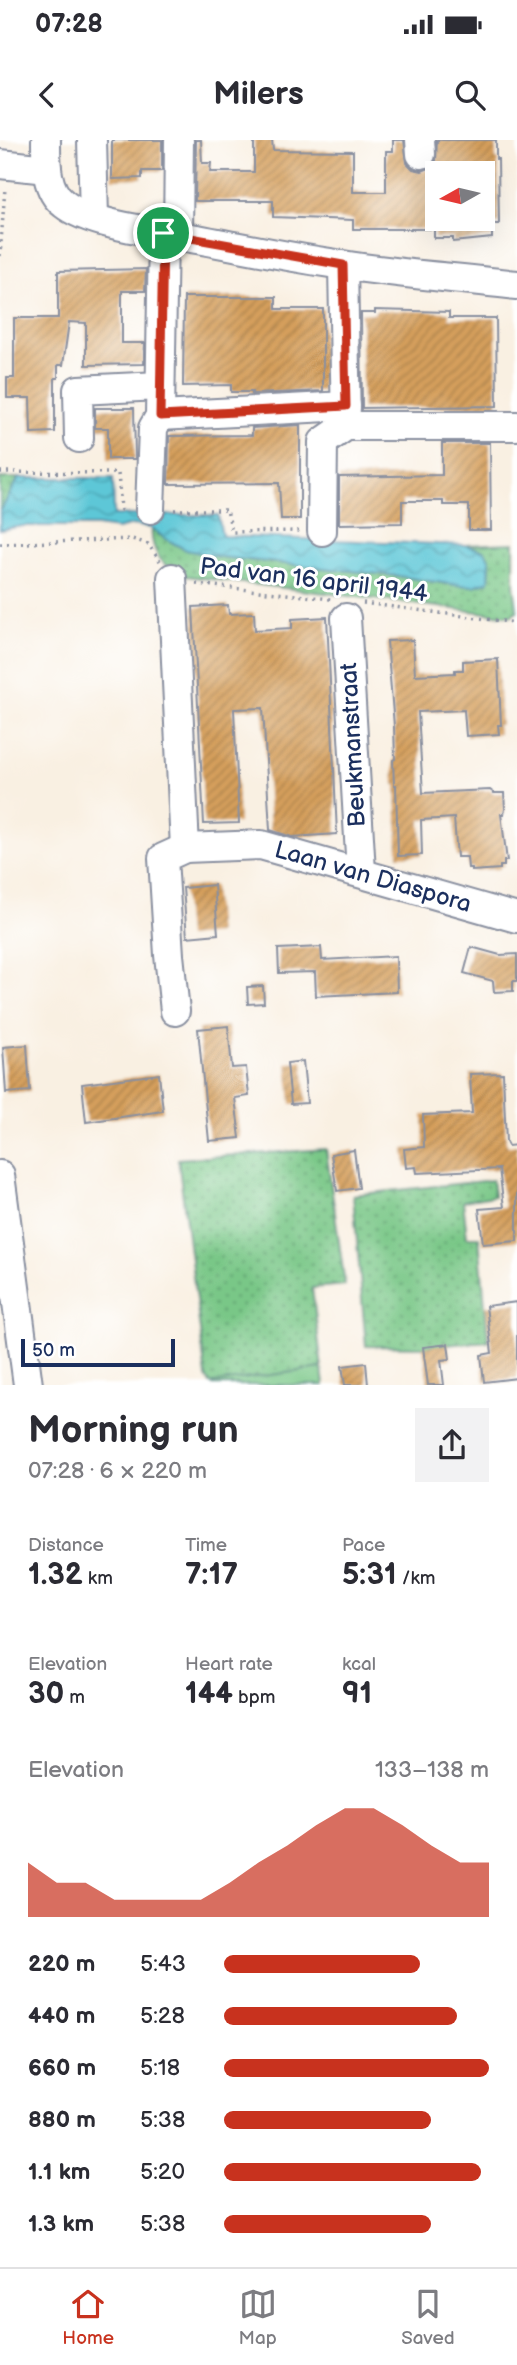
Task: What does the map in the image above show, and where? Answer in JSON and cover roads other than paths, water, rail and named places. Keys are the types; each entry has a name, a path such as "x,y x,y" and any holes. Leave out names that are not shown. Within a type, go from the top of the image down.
{"street":[{"path":"46,140 51,187 61,202 94,218 170,235 343,265 517,285"},
{"path":"92,140 94,218"},
{"path":"150,509 153,428 160,416 170,235 179,140"},
{"path":"3,164 47,169"},
{"path":"322,531 323,442 346,416 343,265"},
{"path":"79,438 78,390 160,386"},
{"path":"160,416 346,416 517,426"},
{"path":"172,578 185,848 163,858 175,1011"},
{"name":"Beukmanstraat","path":"345,607 361,872"},
{"name":"Laan van Diaspora","path":"185,848 261,845 517,918"},
{"path":"0,1175 28,1385"}],"water":[{"path":"19,478 113,478 114,515 218,515 222,536 465,545 485,551 490,560 489,581 474,586 455,585 398,576 220,557 186,550 152,528 133,525 117,529 97,526 22,526 0,530 0,512"}]}
